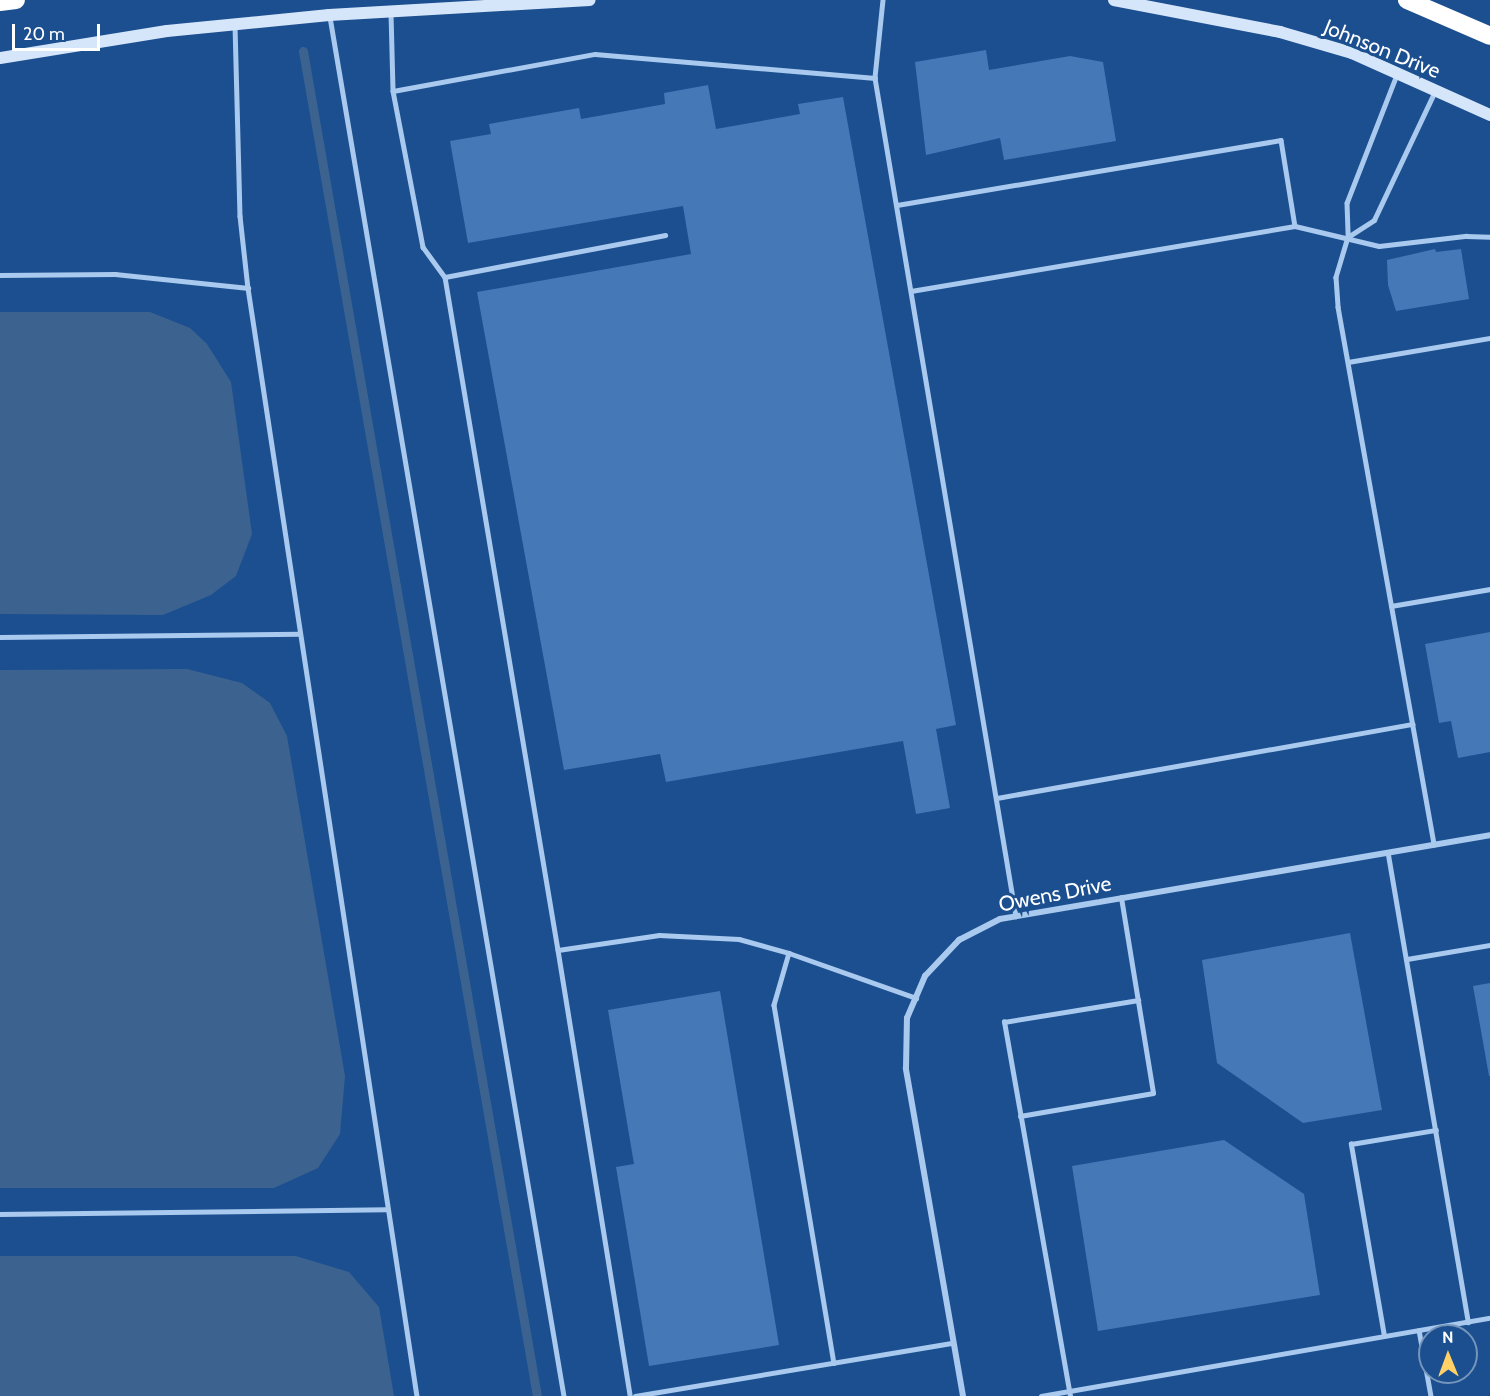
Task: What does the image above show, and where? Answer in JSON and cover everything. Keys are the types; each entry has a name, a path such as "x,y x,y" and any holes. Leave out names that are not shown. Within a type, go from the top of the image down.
{"highway":[{"path":"0,3 16,0"},
{"path":"1407,0 1490,36"}],"street":[{"path":"0,58 235,24 329,15 590,0"},
{"name":"Johnson Drive","path":"1114,0 1280,32 1352,53 1490,115"},
{"name":"Owens Drive","path":"963,1396 906,1068 907,1018 925,976 959,940 1000,918 1490,835"}],"lane":[{"path":"883,0 875,78 1016,916"},
{"path":"391,11 393,91 423,247 445,277 630,1396"},
{"path":"329,15 564,1396"},
{"path":"235,24 240,216 248,288 386,1209 417,1396"},
{"path":"393,91 595,54 875,78"},
{"path":"1398,73 1347,203 1348,237 1336,277 1348,362 1434,844"},
{"path":"1348,237 1374,220 1435,91"},
{"path":"897,205 1281,140 1295,226"},
{"path":"911,291 1295,226 1379,246 1466,236 1490,237"},
{"path":"445,277 664,235"},
{"path":"0,275 115,273 248,288"},
{"path":"1348,362 1490,338"},
{"path":"1391,606 1490,589"},
{"path":"0,637 300,634"},
{"path":"997,798 1412,724"},
{"path":"1388,852 1468,1322"},
{"path":"1020,1116 1153,1093 1121,898"},
{"path":"558,950 659,935 739,939 789,953 916,998"},
{"path":"1407,959 1490,945"},
{"path":"789,953 774,1005 834,1363"},
{"path":"1070,1394 1004,1022 1138,1000"},
{"path":"1384,1336 1351,1144 1436,1130"},
{"path":"0,1214 386,1209"},
{"path":"1456,1324 1490,1318"},
{"path":"1041,1396 1070,1394 1418,1330"},
{"path":"635,1396 954,1343"}],"water":[{"path":"0,312 150,312 190,328 207,344 231,382 252,534 236,576 211,595 163,615 0,614"},
{"path":"187,669 242,683 270,703 287,736 345,1076 340,1134 318,1168 274,1188 0,1188 0,670"},
{"path":"0,1256 296,1256 349,1272 379,1307 394,1396 0,1396"}],"building":[{"path":"986,50 989,70 1070,56 1103,62 1116,141 1004,160 1000,138 926,155 915,62"},
{"path":"708,85 716,129 800,114 798,104 843,97 956,725 936,729 950,808 916,814 903,741 666,782 660,754 564,770 477,292 691,254 683,206 468,243 450,141 491,134 489,124 579,108 581,119 665,104 664,93"},
{"path":"1435,249 1436,252 1461,249 1469,299 1396,311 1388,285 1387,260"},
{"path":"1490,632 1490,752 1458,758 1451,721 1439,723 1425,644"},
{"path":"1350,933 1382,1110 1303,1123 1217,1063 1202,960"},
{"path":"1490,983 1490,1076 1489,1076 1473,986"},
{"path":"720,991 779,1345 649,1366 616,1167 634,1164 608,1010"},
{"path":"1224,1140 1304,1194 1320,1295 1098,1331 1072,1166"}],"waterway":[{"path":"303,51 537,1396"}]}
